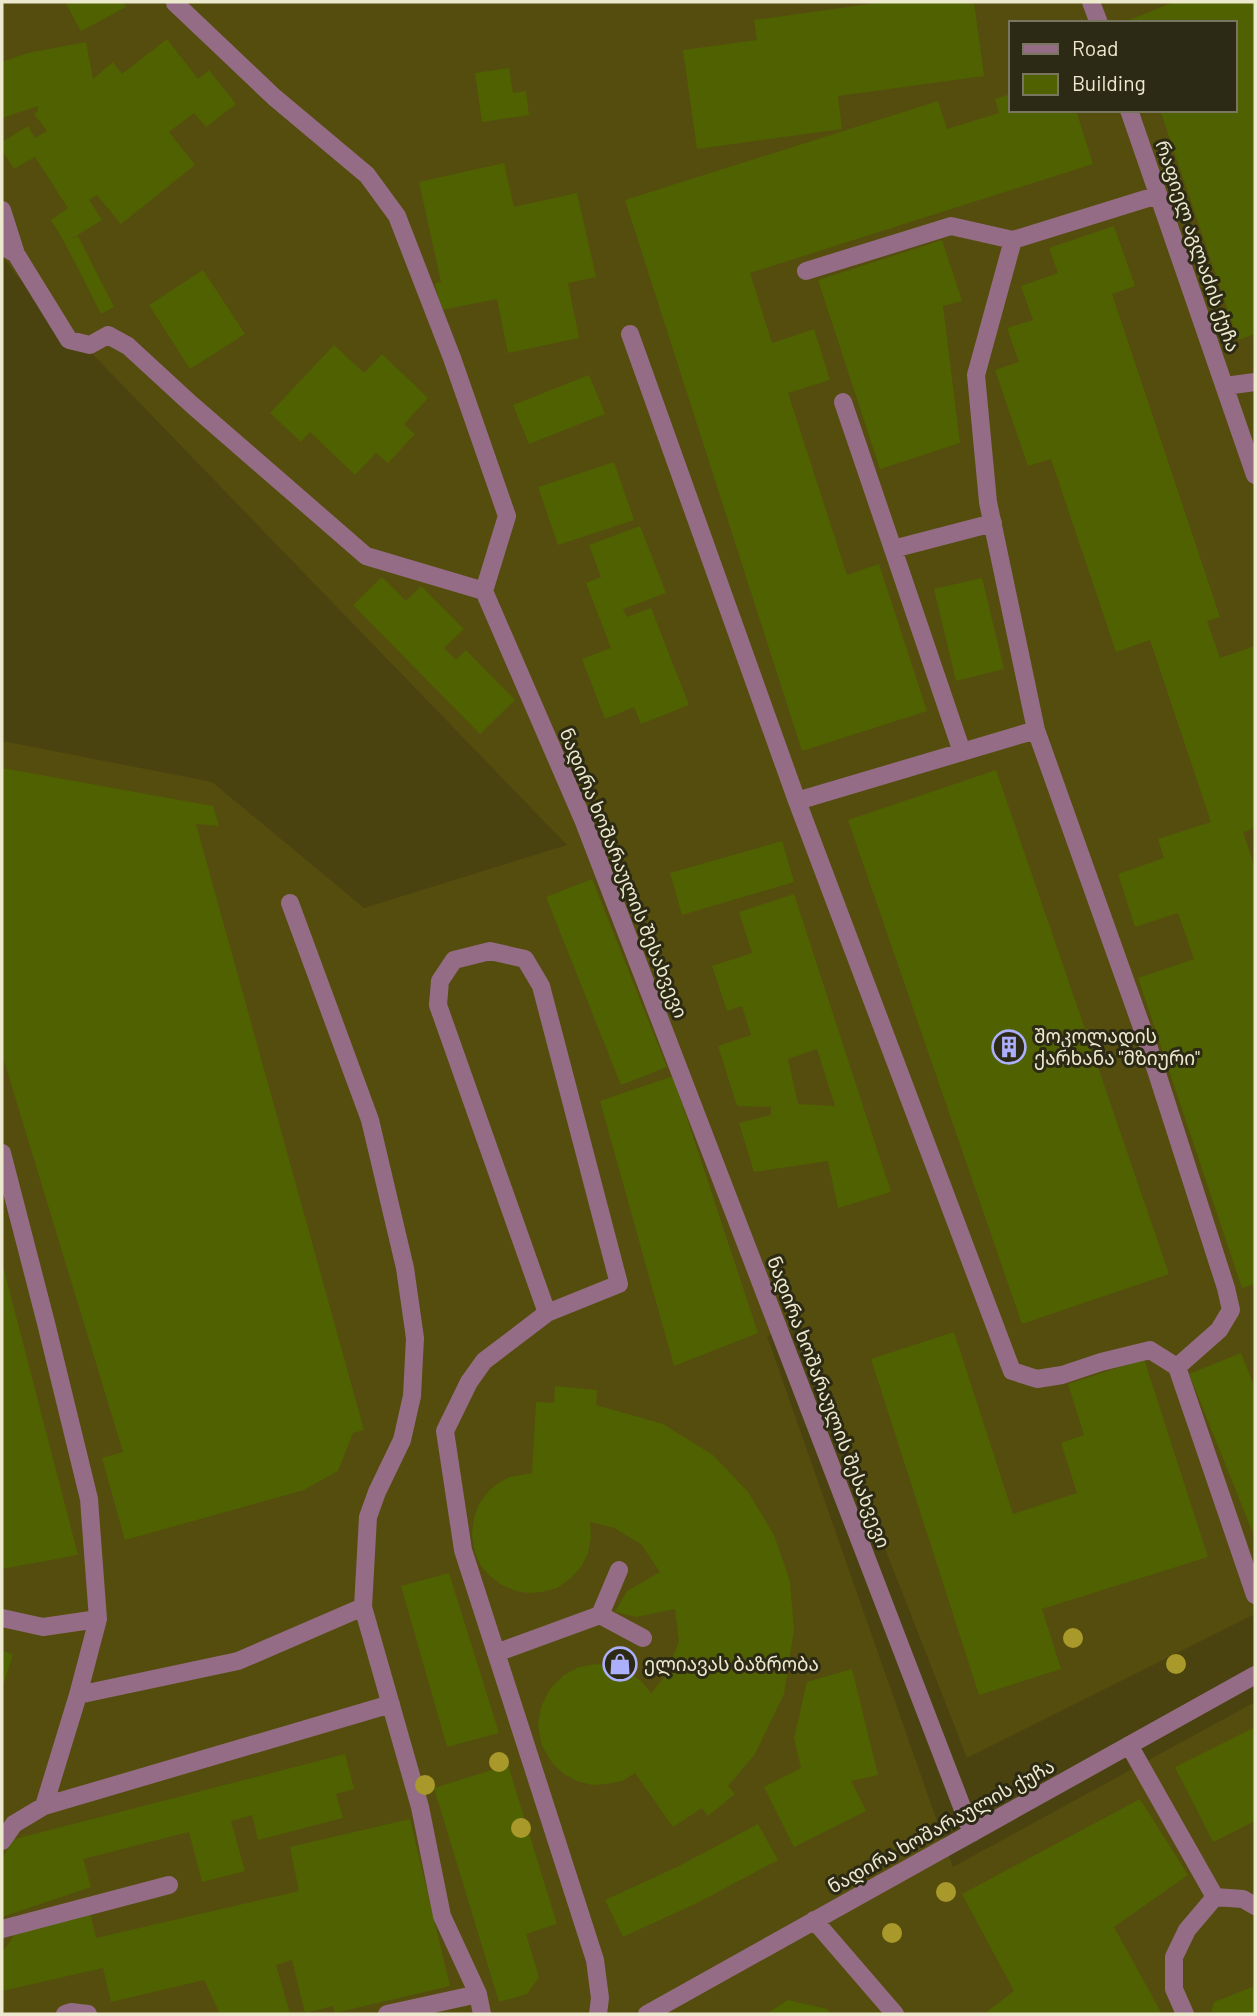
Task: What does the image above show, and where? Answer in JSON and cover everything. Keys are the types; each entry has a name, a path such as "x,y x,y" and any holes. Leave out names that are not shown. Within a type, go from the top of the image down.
{"street":[{"path":"2,209 9,250 69,340 90,345 108,335 128,346 366,556 484,591 507,516 452,358 397,216 367,175 274,97 175,2"},
{"path":"1091,2 1098,21"},
{"name":"რაფიელ აგლაძის ქუჩა","path":"1130,112 1255,475"},
{"path":"806,271 951,226 1013,240 1158,195"},
{"path":"1013,240 976,375 988,502 1036,730 1146,1039 1231,1310 1219,1330 1177,1367"},
{"path":"630,334 797,801 1012,1371 1037,1379 1062,1375 1150,1350 1177,1367 1255,1595"},
{"path":"1224,386 1255,382"},
{"path":"843,401 962,752"},
{"path":"893,549 993,523"},
{"name":"ნადირა ხოშარაულის შესახვევი","path":"484,591 584,822 972,1833"},
{"path":"797,801 1036,730"},
{"path":"290,903 370,1120 405,1268 415,1338 412,1396 402,1440 368,1517 363,1607 420,1807 442,1916 478,1994 482,2014"},
{"path":"547,1313 438,1005 440,981 454,960 490,951 525,959 541,986 619,1284 547,1313 484,1361 469,1382 445,1431 463,1550 595,1961 600,1998 598,2014"},
{"path":"2,1153 89,1499 98,1619 44,1806"},
{"path":"496,1653 600,1615 618,1570"},
{"path":"78,1695 238,1661 363,1607"},
{"path":"600,1615 643,1638"},
{"path":"2,1618 43,1627 98,1619"},
{"name":"ნადირა ხოშარაულის ქუჩა","path":"647,2014 1255,1675"},
{"path":"2,1841 14,1824 44,1806 391,1703"},
{"path":"1129,1745 1215,1897"},
{"path":"2,1930 169,1885"},
{"path":"1215,1897 1243,1899 1255,1906"},
{"path":"1185,2014 1174,1989 1174,1957 1186,1930 1215,1897"},
{"path":"814,1920 895,2014"},
{"path":"387,2014 478,1994"},
{"path":"65,2014 88,2014"}],"shaded area":[{"path":"2,2 1255,2 1255,1614 967,1758 798,1326 767,1336 953,1867 1255,1702 1255,2014 2,2014 2,741 212,782 364,908 567,845 18,277 2,256"}],"building":[{"path":"65,2 123,2 126,7 81,31"},
{"path":"884,2 974,2 984,76 838,96 842,129 697,149 683,50 757,40 754,20"},
{"path":"1174,2 1255,2 1255,334 1238,340 1161,112 1236,112 1236,21 1129,20"},
{"path":"167,39 198,79 209,70 236,104 206,127 194,113 169,132 195,165 121,224 97,195 89,200 102,220 68,241 78,236 114,307 101,314 51,220 68,208 35,157 14,169 2,150 2,142 28,126 35,138 47,131 34,114 38,111 38,106 2,118 2,62 28,53 86,42 93,79 113,62 122,74"},
{"path":"509,68 513,93 526,91 529,115 482,122 475,73"},
{"path":"1009,94 1009,112 1077,112 1093,164 750,273 772,343 814,329 830,380 788,393 847,575 879,564 927,711 802,751 625,200 938,101 947,129 999,113 995,99"},
{"path":"504,163 514,207 577,193 596,277 568,283 579,338 508,353 497,299 441,310 435,283 441,282 419,182"},
{"path":"1114,226 1135,286 1112,294 1220,617 1207,621 1220,658 1255,646 1255,828 1243,832 1255,868 1255,1284 1242,1288 1138,978 1194,959 1178,913 1135,927 1118,874 1164,858 1158,839 1211,822 1150,640 1116,652 1051,459 1028,466 995,370 1019,362 1007,328 1033,320 1021,286 1058,273 1049,248"},
{"path":"942,240 962,301 943,306 960,443 880,469 818,280"},
{"path":"203,270 245,334 190,369 149,305"},
{"path":"334,345 364,373 382,354 428,398 404,424 415,434 388,463 376,453 355,475 310,432 301,442 270,413"},
{"path":"589,375 605,414 529,444 513,405"},
{"path":"614,462 634,520 558,545 538,487"},
{"path":"640,526 666,593 623,609 627,617 651,608 689,705 641,724 634,707 605,719 582,659 611,648 586,583 601,577 589,545"},
{"path":"382,577 406,601 421,586 464,629 444,648 456,660 466,650 515,700 480,734 353,605"},
{"path":"982,578 1004,669 956,681 934,589"},
{"path":"2,768 213,806 219,826 196,824 364,1430 353,1433 338,1471 304,1490 125,1540 102,1458 123,1452 2,1054"},
{"name":"შოკოლადის ქარხანა \"მზიური\"","path":"996,770 1169,1274 1022,1324 848,820"},
{"path":"782,841 794,882 682,915 670,873"},
{"path":"592,879 667,1067 621,1085 546,897"},
{"path":"794,894 891,1192 838,1208 828,1161 754,1172 739,1123 771,1115 771,1107 737,1106 718,1046 751,1035 742,1006 727,1011 712,966 752,953 739,912","holes":["817,1049 835,1106 798,1104 788,1059"]},
{"path":"673,1076 758,1333 674,1366 600,1101"},
{"path":"2,1262 78,1555 2,1569"},
{"path":"954,1332 1013,1514 1077,1493 1061,1443 1084,1435 1068,1384 1144,1359 1208,1557 1042,1609 1061,1669 979,1695 871,1359"},
{"path":"1241,1353 1255,1388 1255,1538 1189,1374"},
{"path":"555,1386 597,1390 596,1405 663,1424 713,1455 748,1492 774,1535 790,1581 794,1630 784,1694 755,1754 728,1786 735,1794 708,1816 702,1808 673,1827 635,1773 622,1781 592,1785 564,1774 553,1764 542,1746 538,1726 541,1707 550,1689 564,1675 579,1667 596,1664 613,1666 629,1672 651,1693 667,1674 679,1641 675,1609 636,1617 615,1612 627,1591 660,1572 641,1544 614,1528 590,1522 588,1553 581,1567 557,1588 528,1593 502,1585 490,1576 475,1553 472,1535 479,1504 497,1484 509,1477 532,1473 536,1402 554,1403"},
{"path":"449,1573 499,1733 447,1747 401,1586"},
{"path":"2,1650 13,1655 2,1688"},
{"path":"852,1669 878,1775 851,1781 866,1811 794,1847 764,1787 801,1768 794,1738 807,1682"},
{"path":"1255,1727 1255,1821 1213,1842 1175,1767"},
{"path":"345,1754 354,1789 336,1794 343,1818 258,1840 252,1815 231,1821 245,1871 202,1882 189,1832 83,1859 91,1887 2,1917 2,1861 11,1840"},
{"path":"508,1765 557,1924 526,1934 539,1977 527,1994 499,2002 434,1788"},
{"path":"1140,1799 1188,1875 1114,1927 1162,2014 984,2014 1014,1991 962,1894"},
{"path":"410,1819 450,1986 335,2013 333,2006 305,2013 292,1960 276,1965 290,2014 220,2014 204,1980 111,2002 103,1968 2,1991 2,1953 18,1929 90,1912 96,1938 299,1891 290,1847"},
{"path":"758,1824 778,1860 697,1903 623,1937 605,1900 677,1867"},
{"path":"1255,1986 1255,2014 1211,2014 1214,2002"},
{"path":"788,2000 827,2009 831,2014 766,2014"}],"place":[{"name":"შოკოლადის ქარხანა \"მზიური\"","path":"1009,1047"},
{"name":"ელიავას ბაზრობა","path":"620,1664"}]}
